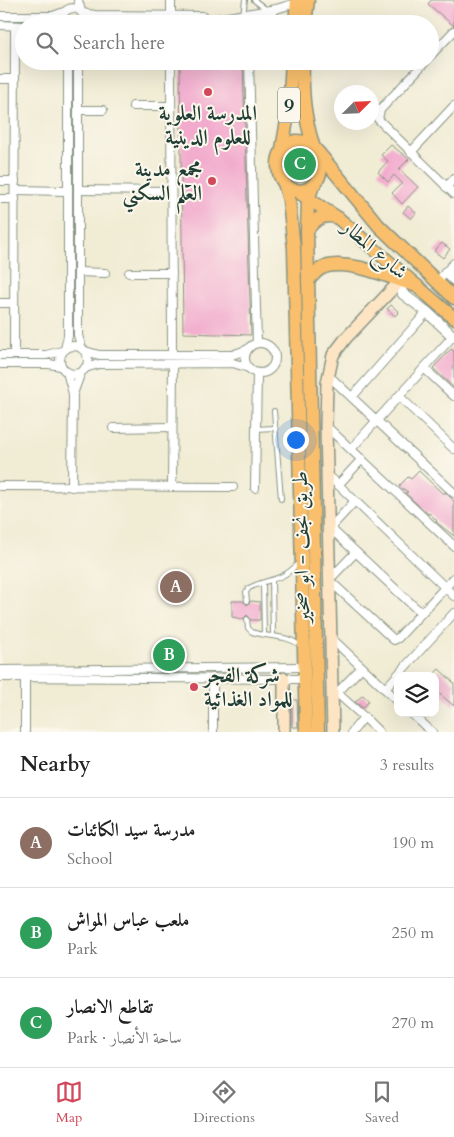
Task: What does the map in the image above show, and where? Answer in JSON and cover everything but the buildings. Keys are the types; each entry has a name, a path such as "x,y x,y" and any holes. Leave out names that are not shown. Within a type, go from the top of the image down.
{"main road":[{"path":"297,15 300,1"},
{"path":"300,1 303,15"},
{"name":"9","path":"287,186 278,168 288,115 291,70"},
{"name":"9","path":"303,70 304,104 320,161 320,170 313,185"},
{"name":"9","path":"282,149 295,141 305,141 315,148"},
{"name":"شارع المطار","path":"315,148 379,226 454,298"},
{"path":"287,186 303,190 313,185"},
{"name":"طريق نجف - ابو صخير","path":"313,185 308,198 306,231 318,732"},
{"name":"شارع المطار","path":"287,186 338,218 454,318"},
{"name":"طريق نجف - ابو صخير","path":"287,186 294,249 306,732"},
{"path":"306,231 313,222 321,217 333,216 338,218"},
{"path":"308,281 318,271 332,266 361,268 417,286"},
{"path":"333,732 335,691 330,637 329,527 326,474 329,376 333,355 346,338 401,281"},
{"path":"284,678 284,732"}],"street":[{"path":"62,15 68,0"},
{"path":"78,0 84,15"},
{"path":"171,0 171,15"},
{"path":"243,15 276,9 300,1"},
{"path":"55,15 75,8 95,15"},
{"path":"270,15 276,9"},
{"path":"0,16 15,16"},
{"path":"0,26 15,26 14,355"},
{"path":"439,47 454,31"},
{"path":"68,70 68,336 60,359 73,394 72,487"},
{"path":"73,394 88,359 78,335 78,70"},
{"path":"171,70 172,355"},
{"path":"249,70 257,343"},
{"path":"418,70 380,110 377,116 380,123 454,194"},
{"path":"0,79 15,79"},
{"path":"134,106 171,106"},
{"path":"411,152 454,106"},
{"path":"78,110 103,110"},
{"path":"446,187 454,179"},
{"path":"0,181 15,180"},
{"path":"14,190 68,191"},
{"path":"78,190 171,191"},
{"path":"0,199 14,199"},
{"path":"437,282 454,263"},
{"path":"78,272 105,273"},
{"path":"446,272 454,280"},
{"path":"129,273 172,274"},
{"path":"351,449 454,337 404,294 401,290 401,281"},
{"path":"0,303 14,303"},
{"path":"352,397 427,312"},
{"path":"0,355 46,355 76,346 99,355 232,355 246,350 257,343 268,345 275,355 274,361 268,370 256,373 249,368 233,363 99,364 72,374 64,369 48,364 0,364"},
{"path":"246,350 245,360 249,368"},
{"path":"172,487 173,364"},
{"path":"424,368 454,396"},
{"path":"255,488 256,373"},
{"path":"329,376 454,493"},
{"path":"398,396 454,449"},
{"path":"326,426 454,546"},
{"path":"113,428 172,427"},
{"path":"338,485 362,459"},
{"path":"326,474 454,596"},
{"path":"0,486 233,487"},
{"path":"355,502 329,527 421,614"},
{"path":"355,553 329,580 392,639 397,640 454,578"},
{"path":"385,689 454,613"},
{"path":"330,637 394,697"},
{"path":"362,667 335,691 379,732"},
{"path":"0,670 102,669 305,673"},
{"path":"102,669 102,679"},
{"path":"0,677 102,679 284,678 305,673"},
{"path":"25,676 26,732"},
{"path":"213,678 213,732"},
{"path":"416,717 432,732"},
{"path":"352,732 364,718"}],"lane":[{"path":"243,15 245,0"},
{"path":"254,0 267,10"},
{"path":"274,411 281,499"},
{"path":"255,429 276,428"},
{"path":"247,601 246,592 249,588 272,581 290,572 302,559"},
{"path":"272,581 273,636"},
{"path":"263,584 264,634"},
{"path":"247,619 250,630 255,634 264,634 294,641 304,650"}],"green space":[{"path":"296,147 307,149 314,161 314,173 307,182 293,181 287,173 286,159 291,150"}],"place":[{"name":"المدرسة العلوية للعلوم الدينية","path":"208,92"},
{"name":"تقاطع الانصار","path":"300,164"},
{"name":"مجمع مدينة العلم السكني","path":"212,181"},
{"name":"مدرسة سيد الكائنات","path":"176,587"},
{"name":"ملعب عباس المواش","path":"169,655"},
{"name":"شركة الفجر للمواد الغذائية","path":"194,687"}]}
